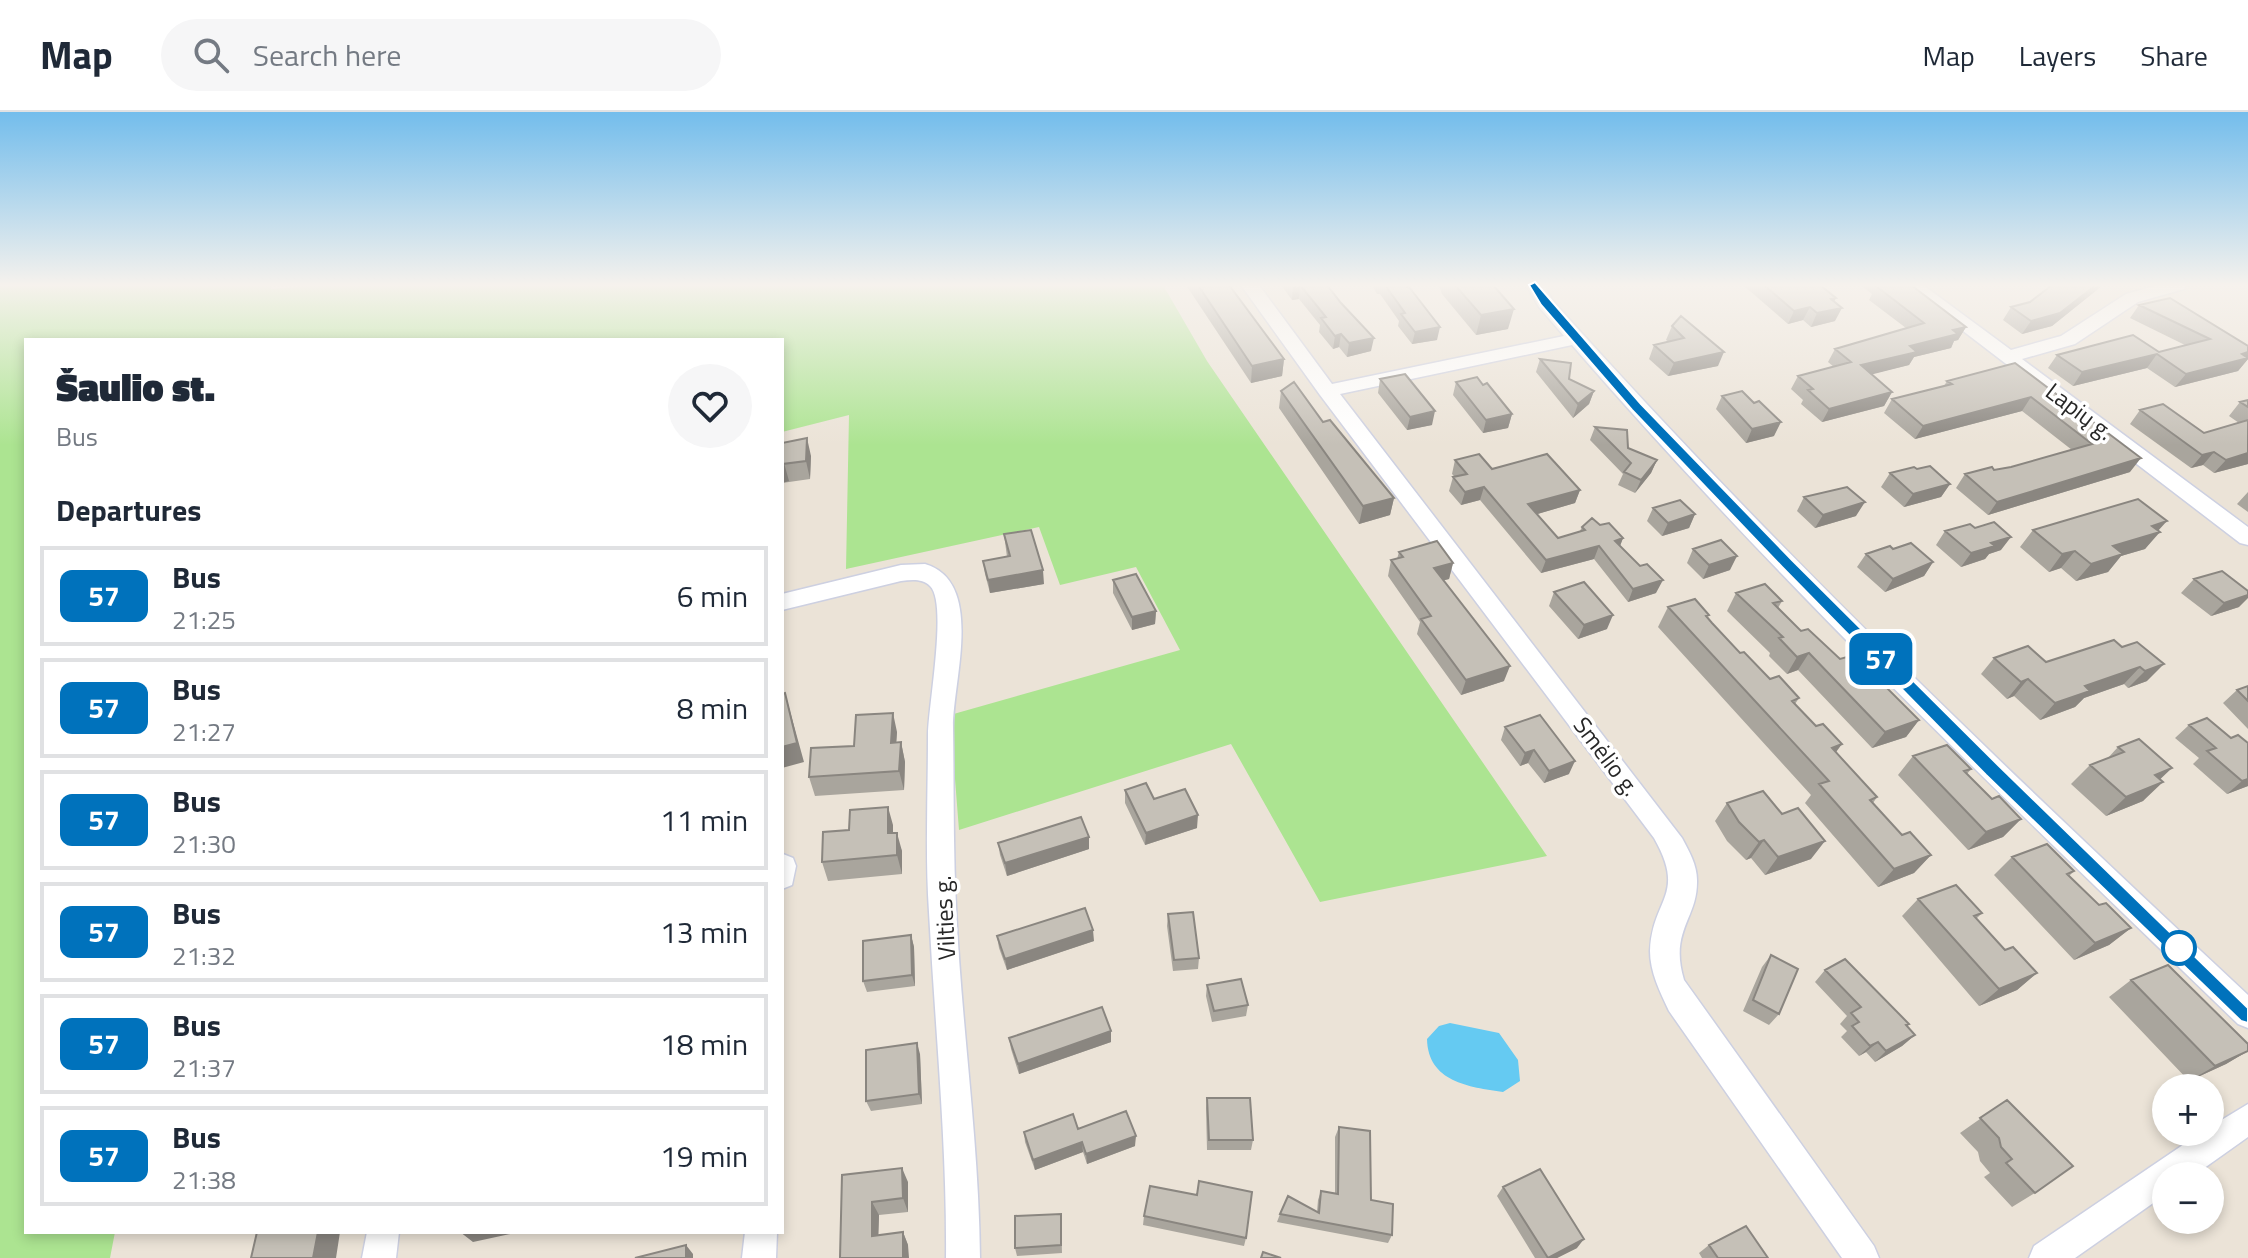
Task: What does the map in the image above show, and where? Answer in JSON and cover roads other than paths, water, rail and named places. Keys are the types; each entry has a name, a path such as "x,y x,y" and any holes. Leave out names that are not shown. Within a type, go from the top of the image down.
{"street":[{"name":"Smėlio g.","path":"1289,338 1663,830 1678,856 1683,877 1682,895 1666,931 1663,956 1668,978 1679,1001 1862,1258"},
{"name":"Lapių g.","path":"1983,338 2248,538"},
{"path":"2008,357 2070,338"},
{"path":"1327,391 1576,339 1776,552 1970,749 2248,1014"},
{"name":"Vilties g.","path":"784,602 901,573 925,572 939,581 947,595 950,630 940,711 942,907 963,1202 963,1258"},
{"path":"2046,1258 2248,1119"},
{"path":"379,1258 383,1234"},
{"path":"759,1258 761,1234"}],"water":[{"path":"1450,1023 1499,1033 1518,1060 1520,1081 1503,1092 1464,1084 1443,1073 1429,1053 1427,1039 1439,1026"}]}
